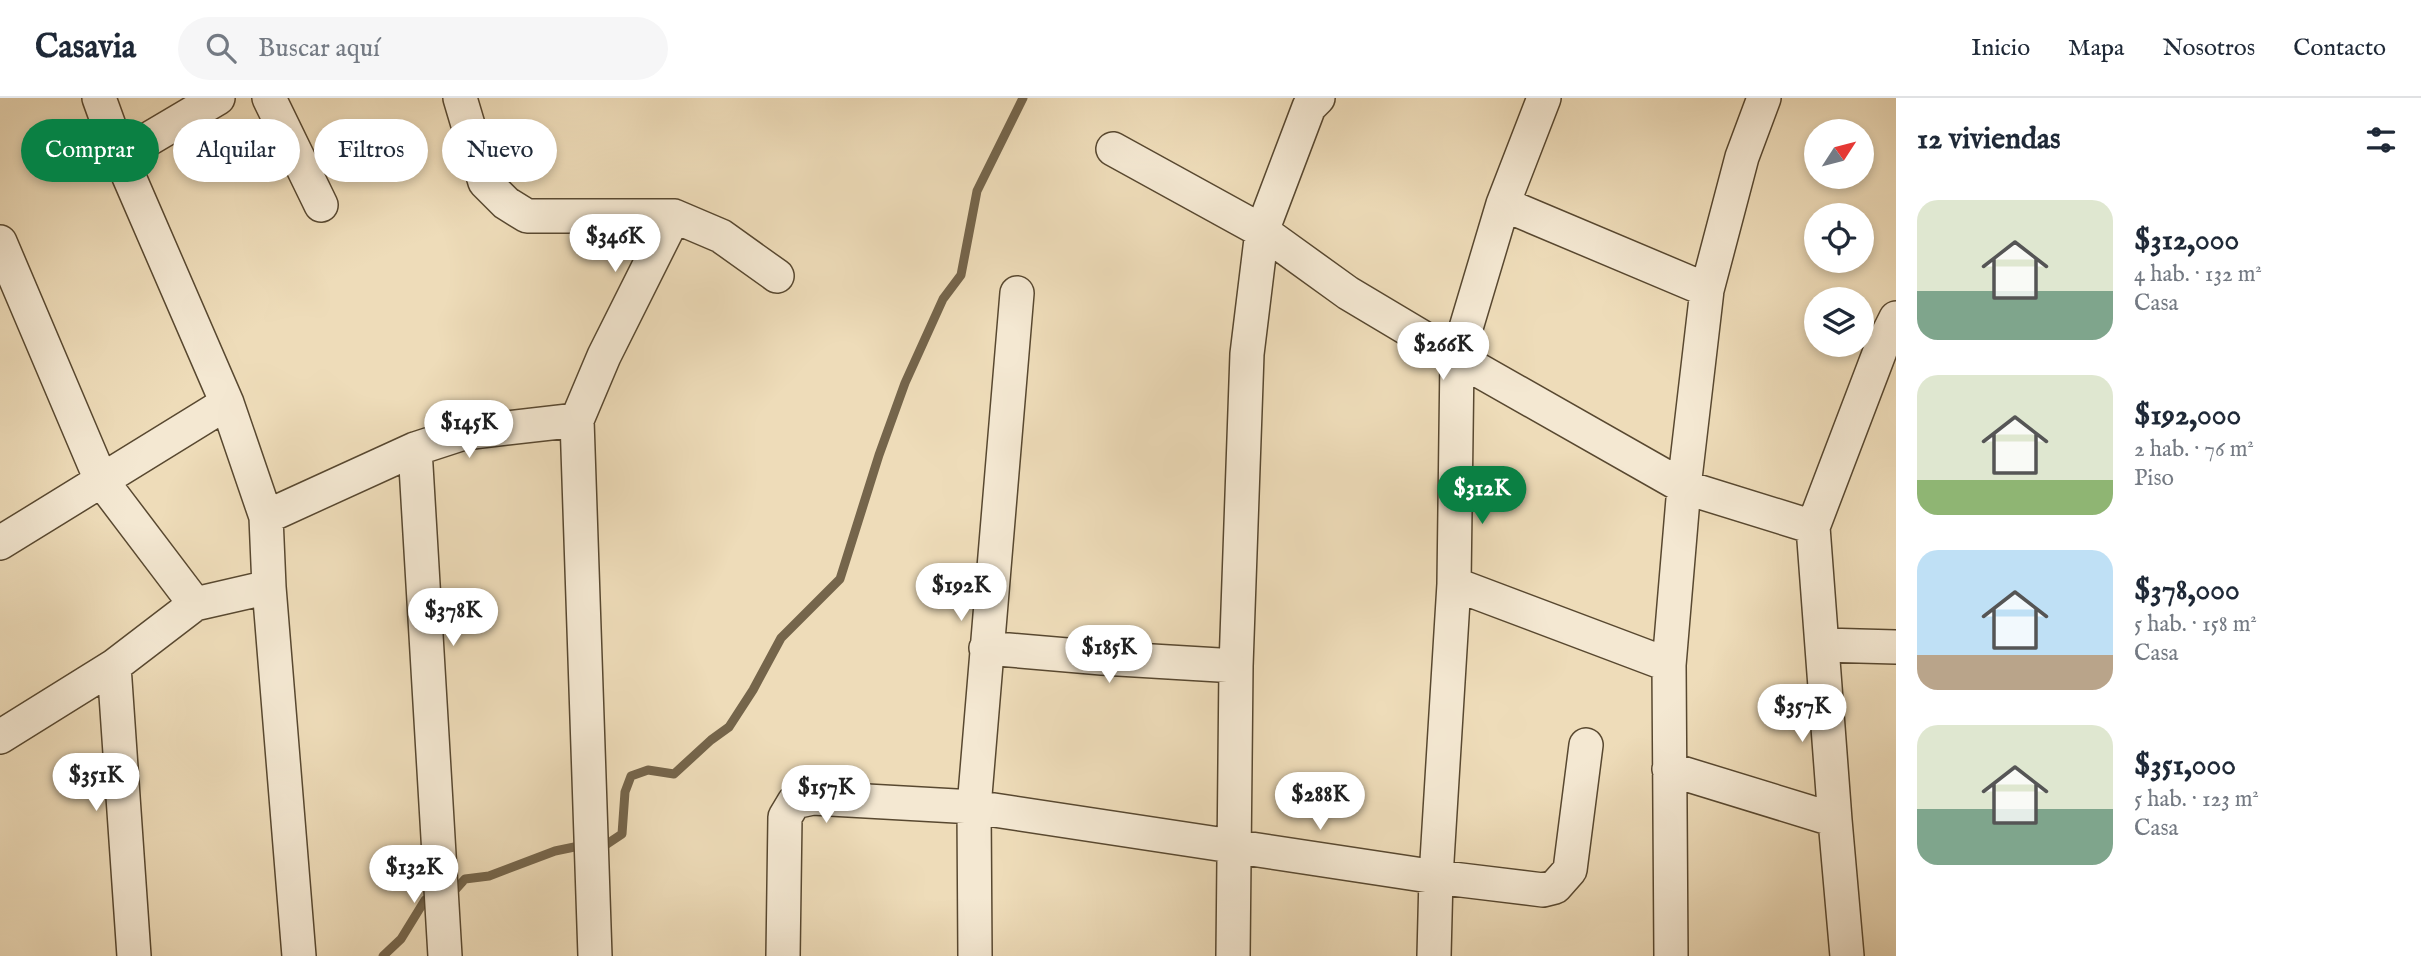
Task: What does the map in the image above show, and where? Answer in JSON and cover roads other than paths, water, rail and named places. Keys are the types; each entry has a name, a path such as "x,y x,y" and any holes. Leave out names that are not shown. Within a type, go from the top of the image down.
{"street":[{"path":"99,98 107,119"},
{"path":"159,133 218,98"},
{"path":"270,98 321,205"},
{"path":"460,98 485,182 506,204 527,216 674,216 721,236 777,276"},
{"path":"1233,956 1236,666 1247,354 1262,231 1309,107 1318,98"},
{"path":"1434,956 1436,877 1454,584 1457,358 1503,204 1544,98"},
{"path":"1671,956 1669,664 1684,487 1707,290 1742,157 1765,98"},
{"path":"1113,149 1262,231 1348,293 1684,487 1813,527"},
{"path":"131,182 227,402 266,517 268,587 299,956"},
{"path":"1503,204 1707,290"},
{"path":"595,956 577,419 604,356 674,216"},
{"path":"0,242 102,480 195,604"},
{"path":"975,956 974,807 1017,293"},
{"path":"1847,956 1813,527 1891,338"},
{"path":"0,543 227,402"},
{"path":"266,517 415,449 464,433 577,419"},
{"path":"415,449 445,956"},
{"path":"1454,584 1669,664"},
{"path":"0,737 114,666 195,604 268,587"},
{"path":"1823,646 1896,647"},
{"path":"986,648 1236,666"},
{"path":"114,666 134,956"},
{"path":"783,956 785,817 794,802 813,798 974,807 1436,877 1543,890 1555,887 1570,870 1586,745"},
{"path":"1669,769 1835,820"}],"waterway":[{"path":"598,845 604,846 622,834 625,792 631,776 648,770 674,774 729,727 781,638 840,579 905,383 943,299 961,275 977,191 1023,98"},
{"path":"447,892 456,889 465,879 489,876 555,851 584,845"},
{"path":"383,956 401,939 425,900 434,897"}]}
